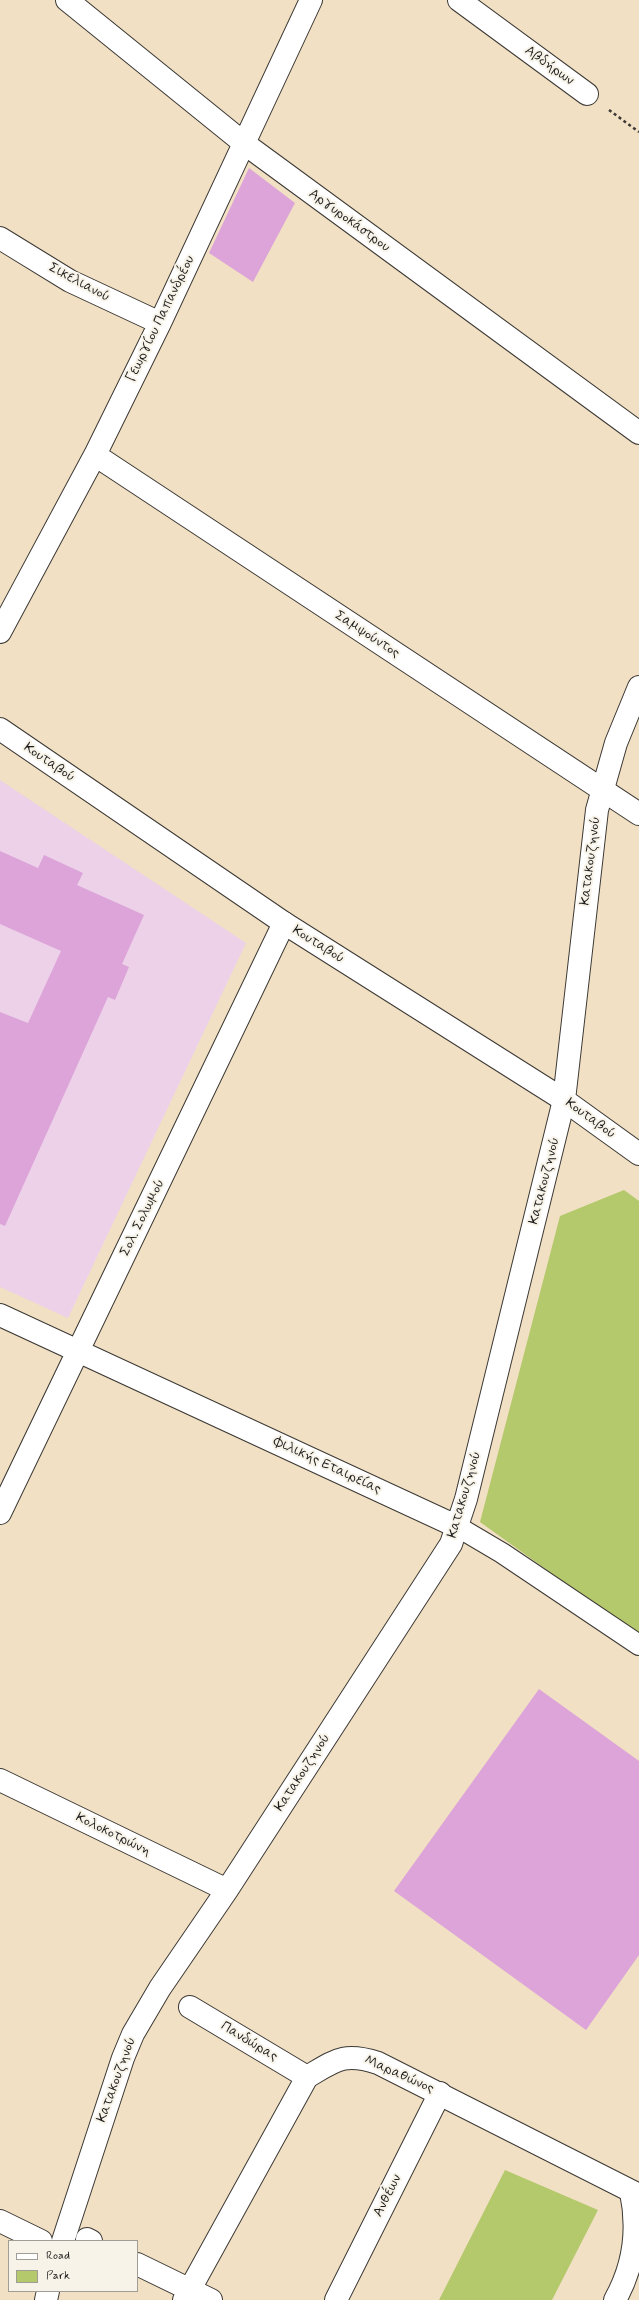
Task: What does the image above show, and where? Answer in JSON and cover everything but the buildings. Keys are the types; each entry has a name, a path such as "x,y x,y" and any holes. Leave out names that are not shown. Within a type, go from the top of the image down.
{"street":[{"name":"Αργυροκάστρου","path":"67,0 245,144 639,433"},
{"name":"Γεωργίου Παπανδρέου","path":"0,632 95,455 160,323 311,0"},
{"name":"Αβδήρων","path":"459,0 587,94"},
{"name":"Σικελιανού","path":"0,238 70,281 160,323"},
{"name":"Σαμψούντος","path":"95,455 639,814"},
{"name":"Κατακουζηνού","path":"63,2240 123,2058 134,2034 160,1988 227,1890 444,1556 458,1527 564,1100 594,827 602,790 616,743 639,687"},
{"name":"Κουταβού","path":"0,729 284,923 564,1100 639,1154"},
{"name":"Σολ. Σολωμού","path":"0,1513 284,923"},
{"name":"Φιλικής Εταιρείας","path":"0,1315 458,1527"},
{"name":"Κολοκοτρώνη","path":"0,1780 227,1890"},
{"name":"Πανδώρας","path":"190,2007 307,2077"},
{"name":"Μαραθώνος","path":"307,2077 341,2058 360,2057 378,2063 440,2093 635,2194"},
{"path":"187,2295 307,2077"},
{"name":"Ανθέων","path":"336,2300 440,2093"},
{"path":"615,2300 629,2272 638,2243 638,2220 635,2194"},
{"path":"0,2221 39,2240"},
{"path":"138,2265 187,2295 211,2300"}],"lane":[{"name":"Φιλικής Εταιρείας","path":"458,1527 502,1553 639,1645"}],"path":[{"name":"Αβδήρων","path":"587,94 639,132"}],"shaded area":[{"path":"0,780 246,943 68,1318 0,1287"}],"green space":[{"path":"624,1190 639,1201 639,1636 480,1522 560,1216"},
{"path":"505,2170 598,2210 552,2300 439,2300"}]}
